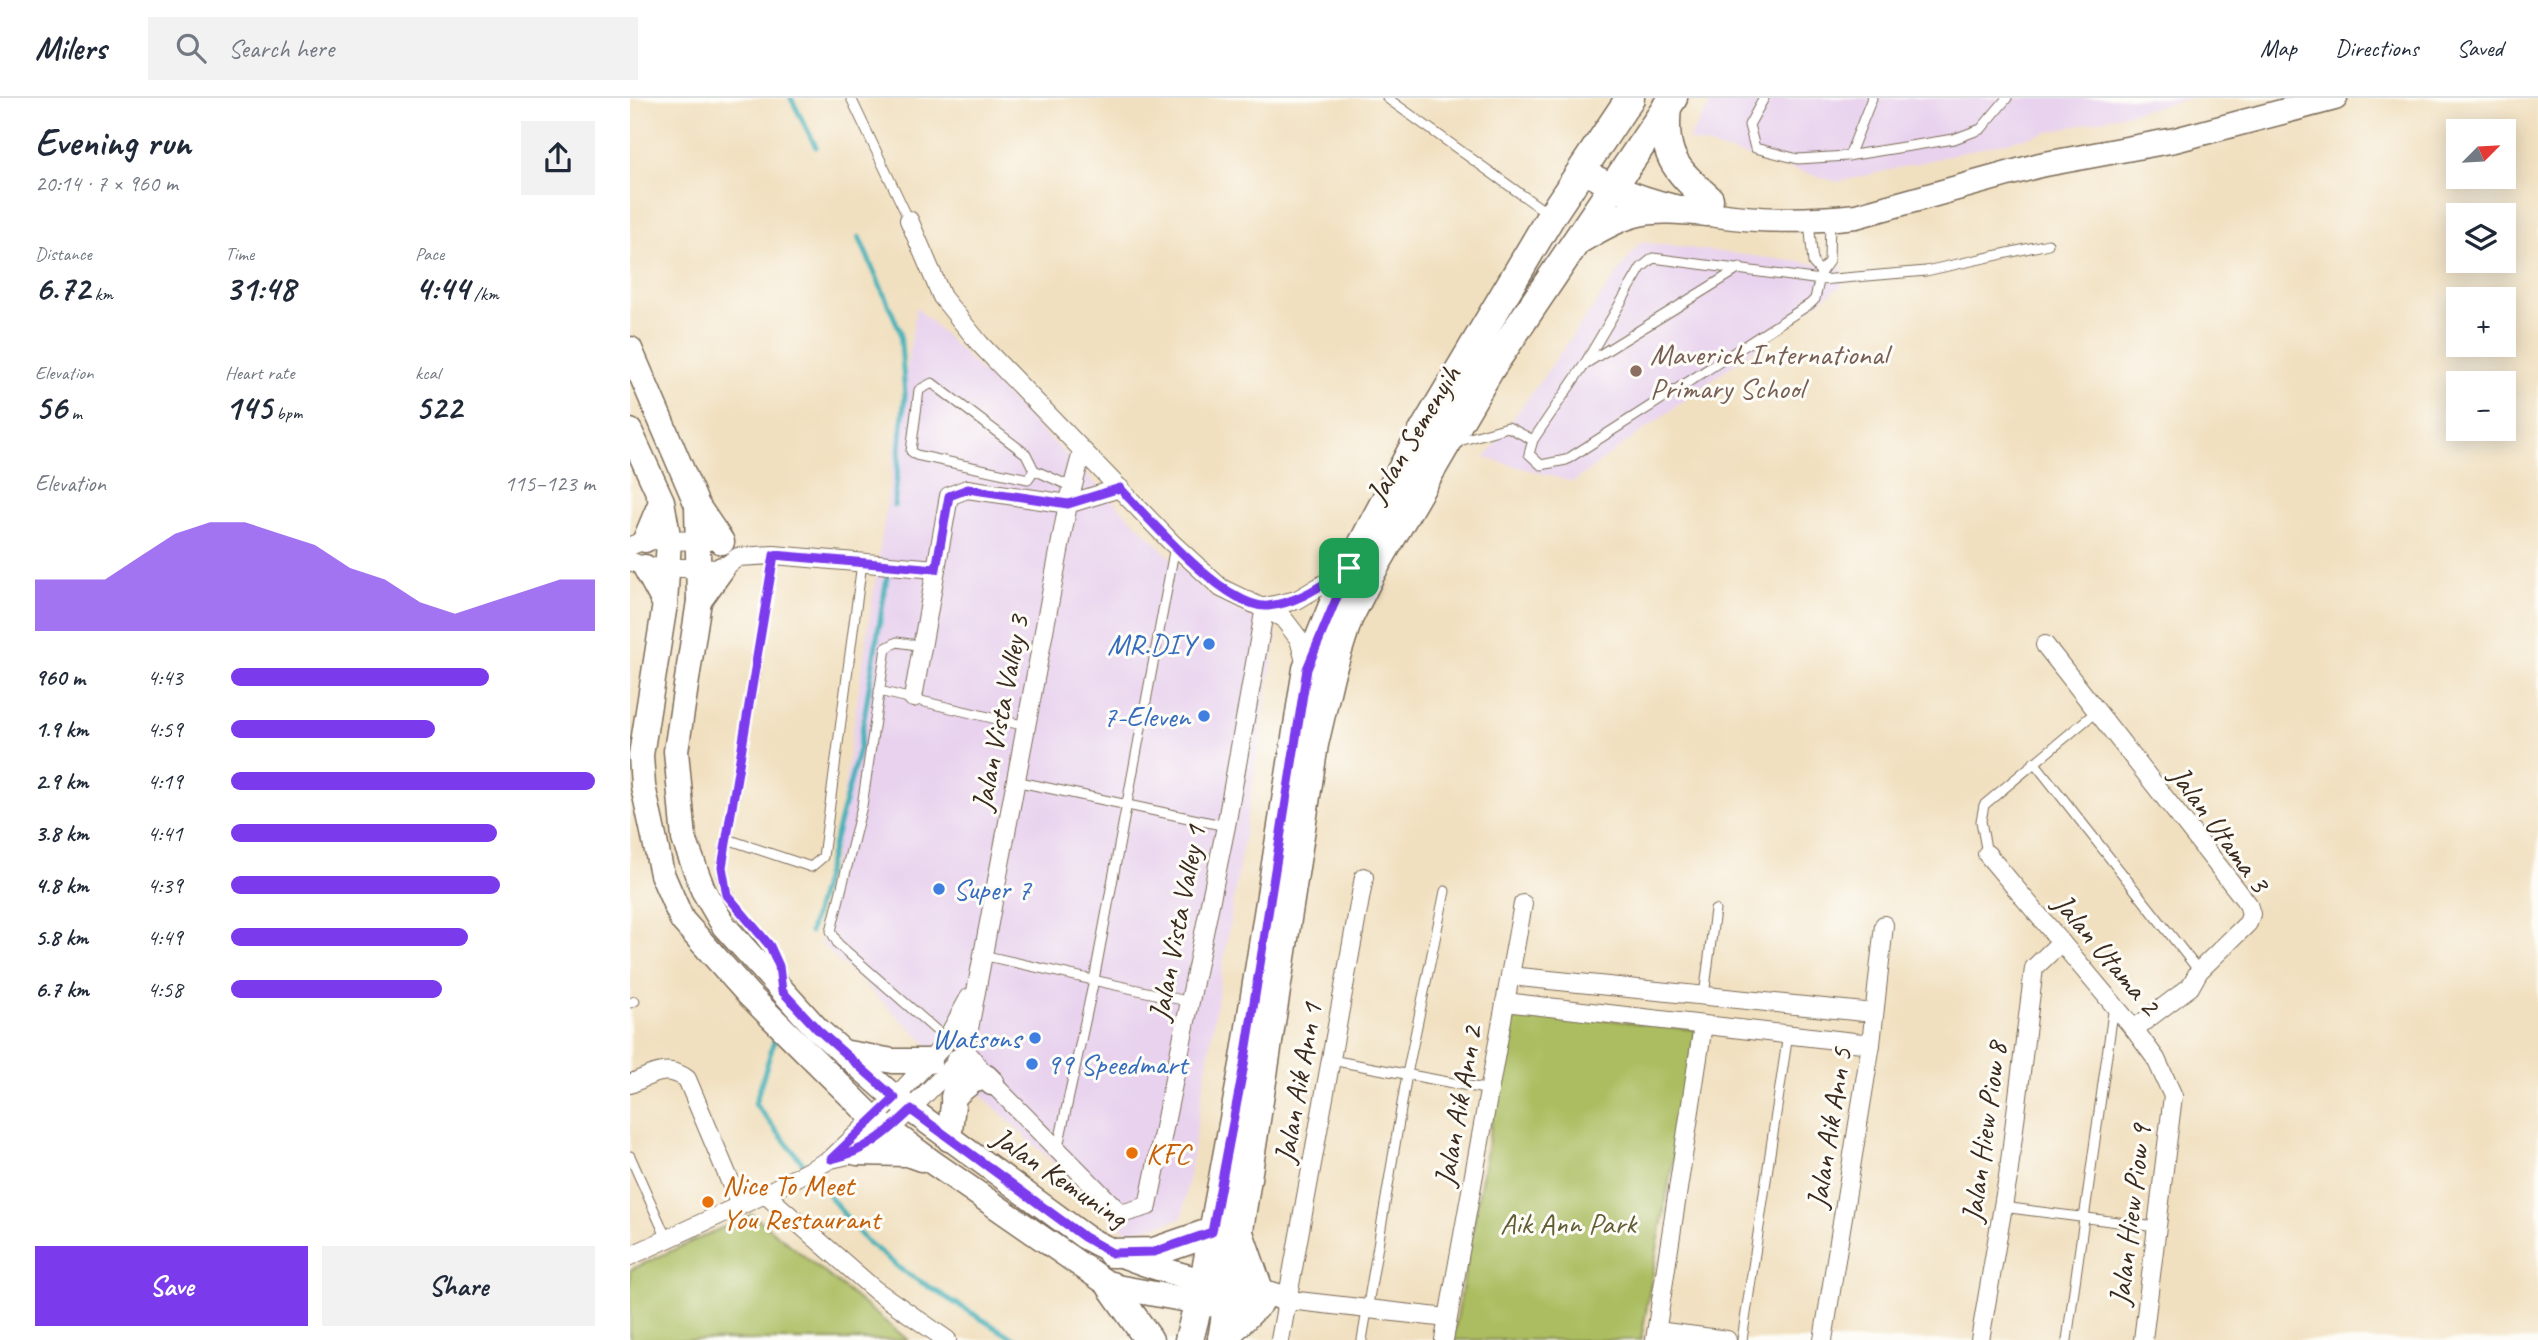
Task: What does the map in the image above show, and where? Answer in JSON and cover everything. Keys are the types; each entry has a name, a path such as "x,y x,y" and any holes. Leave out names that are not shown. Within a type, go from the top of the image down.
{"main road":[{"name":"Jalan Semenyih","path":"1225,1233 1244,1065 1307,669 1349,568 1417,440 1551,216 1630,98"},
{"name":"Jalan Semenyih","path":"1189,1340 1214,1294 1314,744 1330,675 1348,620 1372,571 1490,369 1670,102"},
{"path":"1670,102 1664,137 1672,162 1708,206"},
{"path":"1575,242 1636,211 1708,206"},
{"path":"1112,1253 1154,1252 1225,1233 1259,1296 1222,1340"},
{"path":"1111,1286 1149,1340"},
{"name":"Jalan Semenyih","path":"1214,1294 1222,1340"}],"street":[{"path":"1588,161 1617,180 1667,189 1708,206 1776,221 1856,216 1882,206 2040,165 2175,140 2335,98"},
{"path":"1708,206 1854,202 1882,206"},
{"path":"909,220 942,297 980,344 1082,452 1175,546 1221,588 1283,618 1299,639 1307,669"},
{"name":"Jalan Kemuning","path":"630,349 716,555 699,601 676,751 684,839 703,890 724,926 817,1029 903,1104 949,1139 1084,1237 1112,1253 1214,1294"},
{"name":"Jalan Kemuning","path":"630,431 662,501 648,542 648,565 665,604 641,755 643,786 662,874 682,920 750,995 881,1125 932,1162 1111,1286 1214,1294"},
{"name":"Jalan Vista Valley 3","path":"961,1056 1070,496 1082,452"},
{"path":"913,698 949,496 968,489 1070,496 1120,488"},
{"path":"648,542 716,555"},
{"path":"648,565 716,555 774,555 936,569"},
{"path":"1265,607 1297,600 1349,568"},
{"name":"Jalan Vista Valley 1","path":"961,1056 1058,1147 1121,1214 1148,1206 1226,825 1265,607"},
{"name":"Jalan Utama 3","path":"2045,645 2248,904 2251,914 2248,923 2199,971 2190,987 2170,1005 2134,1029"},
{"name":"Jalan Utama 2","path":"1987,854 2134,1029 2156,1059 2173,1096"},
{"name":"Jalan Aik Ann 1","path":"1280,1340 1364,877"},
{"name":"Jalan Aik Ann 2","path":"1444,1340 1524,905"},
{"name":"Jalan Aik Ann 5","path":"1823,1340 1871,1044 1884,925"},
{"name":"Jalan Hiew Piow 8","path":"1980,1340 2003,1207 2034,968 2061,942"},
{"path":"1510,976 1874,1013"},
{"name":"Jalan Vista Valley 3","path":"903,1104 946,1039 976,985"},
{"path":"1506,1002 1703,1025 1789,1032 1871,1044"},
{"path":"1703,1025 1656,1336 1727,1340"},
{"path":"847,1053 892,1060 930,1061"},
{"path":"857,1153 903,1104 961,1056"},
{"path":"949,1139 961,1056"},
{"path":"630,1084 662,1070 676,1071 687,1079 740,1205"},
{"path":"953,1097 979,1078 986,1077 992,1083"},
{"name":"Jalan Hiew Piow 9","path":"2143,1340 2173,1096"},
{"path":"630,1256 765,1195 825,1162 881,1125"},
{"path":"825,1162 857,1153 907,1154 932,1162"},
{"path":"765,1195 875,1290 943,1339"},
{"path":"1214,1294 1259,1296 1447,1318"}],"lane":[{"path":"851,98 909,220"},
{"path":"1387,98 1551,216"},
{"path":"1764,98 1749,125 1755,148 1798,159 1849,156 1954,138 1975,131 1993,118 2007,98"},
{"path":"1849,156 1872,98"},
{"path":"1820,219 1829,261 1821,276 1810,304 1566,460 1541,465 1532,460 1530,454 1533,440 1584,365 1641,268 1653,258 1821,276 1926,271 2048,244"},
{"path":"1820,219 1813,262 1821,276"},
{"path":"1584,365 1740,268"},
{"path":"1034,470 1028,479 916,455 911,451 919,390 932,383 1026,454 1034,470 1070,496"},
{"path":"1444,446 1508,427 1533,440"},
{"path":"1058,1147 1094,980 1175,546"},
{"path":"774,555 722,867 727,895 770,946 779,966 782,991"},
{"path":"727,839 811,867 822,857 862,563"},
{"path":"923,646 897,642 886,648 862,806 831,931 838,944 946,1039"},
{"path":"879,691 1026,726"},
{"path":"1987,854 1981,821 1984,805 2097,711"},
{"path":"2034,762 2199,971"},
{"path":"1015,781 1226,825"},
{"path":"1362,1340 1407,1074 1446,891"},
{"path":"1704,996 1715,910"},
{"path":"982,955 1191,1002"},
{"path":"2067,1340 2114,1003"},
{"path":"1742,1340 1789,1032"},
{"path":"1331,1060 1490,1090"},
{"path":"630,1156 633,1170 667,1239"},
{"path":"2003,1207 2156,1227"}],"shaded area":[{"path":"1714,98 2193,98 1838,182 1688,140"},
{"name":"Maverick International Primary School","path":"1640,242 1842,267 1843,284 1573,482 1485,458"},
{"path":"916,307 1207,593 1277,632 1182,1218 1128,1233 821,944"}],"green space":[{"name":"Aik Ann Park","path":"1525,1010 1696,1030 1641,1340 1453,1340 1508,1030"},
{"path":"752,1214 908,1340 630,1340 630,1270"}],"waterway":[{"path":"791,98 816,147"},
{"path":"859,237 900,331 905,395 894,506"},
{"path":"810,932 859,749 887,577"},
{"path":"775,1038 755,1104 864,1239 903,1271 1016,1340"}],"place":[{"name":"Maverick International Primary School","path":"1636,371"},
{"name":"MR.DIY","path":"1209,644"},
{"name":"7-Eleven","path":"1204,716"},
{"name":"Super 7","path":"939,889"},
{"name":"Watsons","path":"1035,1038"},
{"name":"99 Speedmart","path":"1032,1064"},
{"name":"KFC","path":"1132,1153"},
{"name":"Nice To Meet You Restaurant","path":"708,1202"}],"route":[{"path":"1120,488 1171,542 1221,588 1265,607 1297,600 1349,568 1323,625 1307,669 1244,1065 1212,1232 1181,1245 1154,1252 1112,1253 1084,1237 911,1110 889,1131 857,1153 831,1159 895,1098 817,1029 782,991 779,966 770,946 750,926 727,895 722,867 774,555 936,569 949,496 968,489 1068,504 1120,488"}]}
